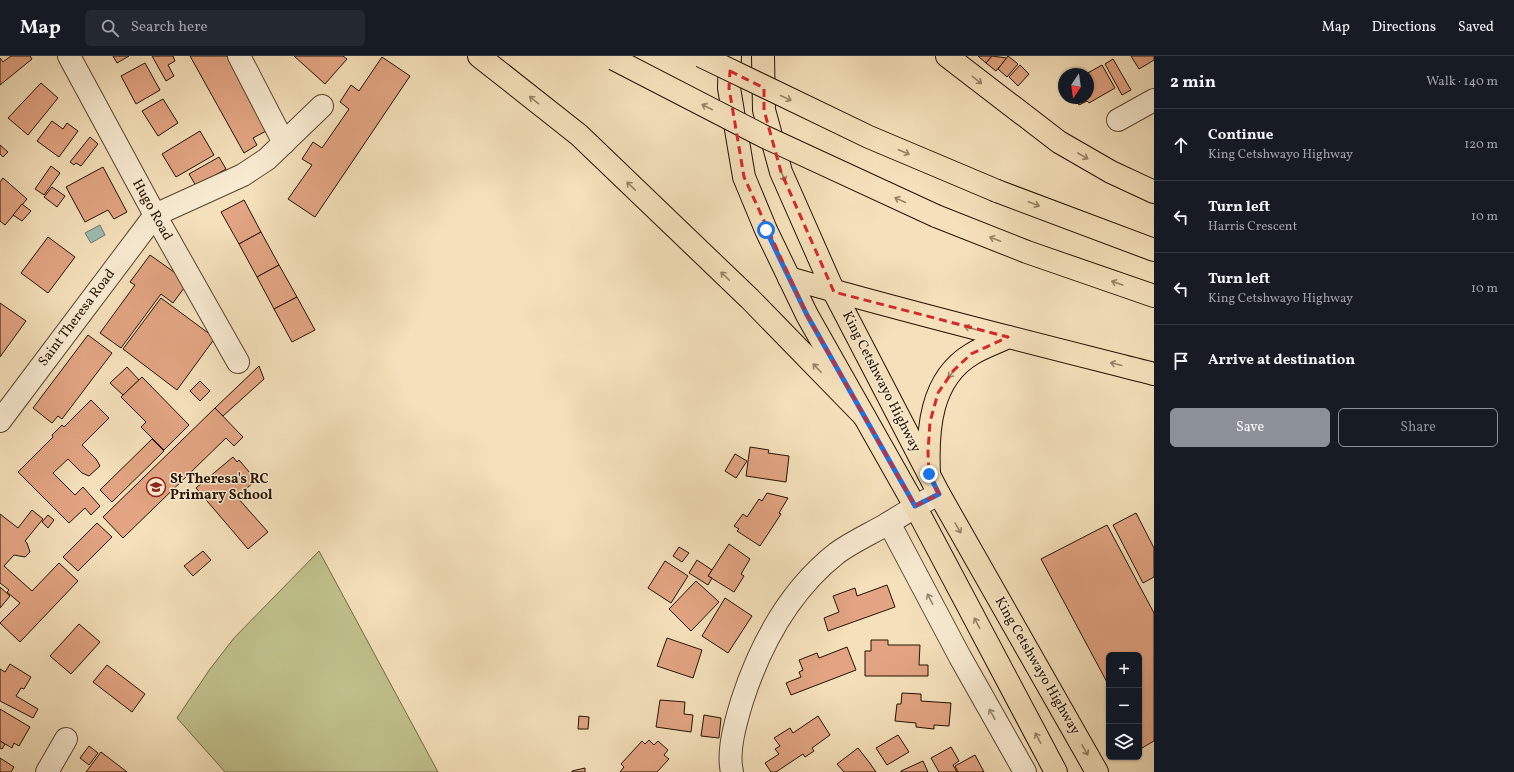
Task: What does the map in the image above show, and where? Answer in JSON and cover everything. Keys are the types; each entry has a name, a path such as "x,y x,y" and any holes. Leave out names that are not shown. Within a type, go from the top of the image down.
{"main road":[{"path":"479,56 579,135 750,299 864,416"},
{"path":"701,56 869,137 997,191 1154,250"},
{"name":"King Cetshwayo Highway","path":"730,56 729,88 744,177 766,230 807,315 915,506 1056,772"},
{"name":"King Cetshwayo Highway","path":"763,56 764,110 781,172 834,292 939,494 1097,772"},
{"path":"947,56 1059,142 1111,172 1154,192"},
{"path":"611,57 765,138 936,216 1027,252 1154,296"},
{"path":"789,278 834,292 1008,338 1154,374"},
{"path":"929,474 930,422 938,393 953,371 971,354 1008,338"}],"street":[{"name":"Hugo Road","path":"69,56 155,215 238,362"},
{"path":"239,56 284,143"},
{"path":"1118,120 1154,100"},
{"path":"155,215 243,175 267,159 322,106"},
{"name":"Saint Theresa Road","path":"0,421 155,215"},
{"path":"732,772 731,765 734,726 748,682 782,613 808,579 838,552 889,523 915,506 939,494"},
{"path":"889,523 960,657 1025,772"},
{"path":"47,772 66,740"}],"highlighted area":[{"path":"730,71 764,88 764,110 781,172 834,292 1008,337 971,354 953,371 938,393 930,422 928,452 929,474 939,494 915,506 807,315 744,177 729,88"}],"green space":[{"path":"319,551 438,772 225,772 177,718 210,669 234,638"}],"water":[{"path":"100,225 105,235 91,243 85,233"}],"building":[{"path":"11,56 30,56 32,59 0,85 0,58 3,62"},
{"path":"113,56 129,56 117,63"},
{"path":"152,56 173,56 175,61 168,65 174,76 166,81"},
{"path":"190,56 227,56 268,130 253,138 257,145 244,153"},
{"path":"294,56 343,56 347,59 325,84"},
{"path":"978,56 992,56 986,63"},
{"path":"992,56 1007,58 996,71 986,63"},
{"path":"1008,56 1018,64 1007,77 998,69"},
{"path":"1131,56 1154,56 1154,60 1139,69"},
{"path":"382,57 410,76 315,217 288,199 312,165 302,159 313,142 322,148 349,109 340,102 351,85 359,91"},
{"path":"1113,59 1131,90 1122,95 1105,64"},
{"path":"145,63 160,90 136,104 121,76"},
{"path":"1020,65 1029,74 1018,86 1009,77"},
{"path":"1102,65 1115,88 1094,100 1094,70"},
{"path":"41,83 58,98 28,135 8,118"},
{"path":"163,99 178,123 158,136 142,111"},
{"path":"52,121 63,129 67,123 78,131 59,157 37,141"},
{"path":"200,131 214,155 176,177 162,154"},
{"path":"90,137 98,144 81,166 76,163 74,165 70,162"},
{"path":"0,145 8,152 3,157 0,154"},
{"path":"219,157 226,169 196,186 189,174"},
{"path":"51,166 60,173 44,195 35,189"},
{"path":"103,167 127,212 114,219 108,210 85,222 66,187"},
{"path":"3,178 27,199 5,225 0,221 0,182"},
{"path":"52,187 65,196 57,207 44,197"},
{"path":"244,200 261,232 239,244 221,212"},
{"path":"22,204 31,211 22,221 13,215"},
{"path":"261,232 279,265 257,277 239,244"},
{"path":"48,237 75,257 48,293 21,273"},
{"path":"150,255 181,277 187,284 173,303 161,294 121,348 100,333 135,285 130,282"},
{"path":"279,265 297,297 274,309 257,277"},
{"path":"297,297 315,330 292,342 274,309"},
{"path":"161,298 215,338 177,390 123,349"},
{"path":"0,303 26,321 0,357"},
{"path":"88,335 112,353 62,419 58,416 52,423 33,408"},
{"path":"259,366 264,379 223,416 215,408"},
{"path":"127,367 139,380 123,395 110,383"},
{"path":"142,377 189,425 164,450 141,427 146,422 121,397"},
{"path":"200,381 210,391 200,401 190,391"},
{"path":"91,400 109,418 82,445 96,459 100,466 89,476 82,473 68,459 53,473 75,495 83,487 100,506 91,515 85,508 69,523 18,472 53,437 52,435 62,425 64,427"},
{"path":"215,408 243,437 234,446 226,438 123,538 103,517"},
{"path":"152,439 164,451 112,502 100,490"},
{"path":"750,447 769,450 768,453 789,456 786,482 746,476"},
{"path":"735,454 747,461 736,478 725,471"},
{"path":"233,457 237,462 239,460 256,480 237,497 268,532 248,549 196,488"},
{"path":"767,493 788,498 779,513 781,514 760,546 737,531 739,529 734,526 743,514 747,517 759,499 762,501"},
{"path":"32,510 43,519 25,541 30,552 25,557 14,555 4,566 32,591 59,563 78,581 20,642 0,623 20,603 7,592 9,590 0,583 0,514 18,528"},
{"path":"1136,513 1154,548 1154,577 1143,583 1113,525"},
{"path":"48,515 54,520 48,528 42,522"},
{"path":"97,523 112,537 78,571 63,557"},
{"path":"1107,525 1154,613 1154,741 1142,748 1142,652 1106,652 1106,680 1041,559"},
{"path":"729,544 750,559 741,574 744,576 734,592 708,576"},
{"path":"679,547 689,553 682,562 673,556"},
{"path":"203,551 211,560 193,576 184,566"},
{"path":"697,560 712,570 708,576 712,578 708,585 689,573"},
{"path":"665,561 688,576 671,603 648,588"},
{"path":"696,581 719,602 691,631 669,609"},
{"path":"887,585 895,607 828,631 824,618 839,612 833,596 855,588 857,596"},
{"path":"0,587 10,596 0,608"},
{"path":"725,598 752,616 728,653 702,636"},
{"path":"79,624 100,642 71,674 50,656"},
{"path":"667,638 702,650 693,678 657,666"},
{"path":"871,640 888,640 888,645 920,645 919,665 928,665 928,676 865,676 865,651 871,651"},
{"path":"847,647 856,670 791,695 786,683 801,677 799,672 803,670 799,660 817,653 819,658"},
{"path":"10,664 31,677 24,689 21,688 16,696 38,709 33,718 0,701 0,669 5,672"},
{"path":"107,665 145,694 132,712 93,682"},
{"path":"902,693 921,694 921,701 951,703 949,726 934,725 934,729 916,727 916,723 895,721 897,704 901,704"},
{"path":"660,700 685,702 684,714 693,715 691,732 656,727"},
{"path":"0,709 30,727 19,746 14,743 12,748 0,741"},
{"path":"704,715 721,718 719,738 701,736"},
{"path":"579,716 589,717 588,729 578,729"},
{"path":"818,716 830,735 812,748 814,751 805,757 803,754 776,772 771,772 765,763 779,754 775,749 780,746 774,738 790,728 793,733"},
{"path":"898,735 909,752 887,765 876,748"},
{"path":"649,740 654,745 658,741 668,750 664,755 669,759 657,772 620,772 624,767 621,764 642,741 645,744"},
{"path":"0,741 5,744 2,749 0,748"},
{"path":"89,746 98,753 89,765 80,758"},
{"path":"951,747 959,761 953,765 957,772 939,772 931,758"},
{"path":"858,748 876,772 844,772 837,764"},
{"path":"101,752 127,772 86,772"},
{"path":"975,755 984,772 958,772 955,766"},
{"path":"0,758 14,767 11,772 0,772"},
{"path":"923,761 928,772 901,772 901,771"},
{"path":"585,768 585,772 572,772 572,771"}],"place":[{"name":"St Theresa's RC Primary School","path":"156,487"}],"route":[{"path":"766,230 807,315 915,506 939,494 929,474"}]}
